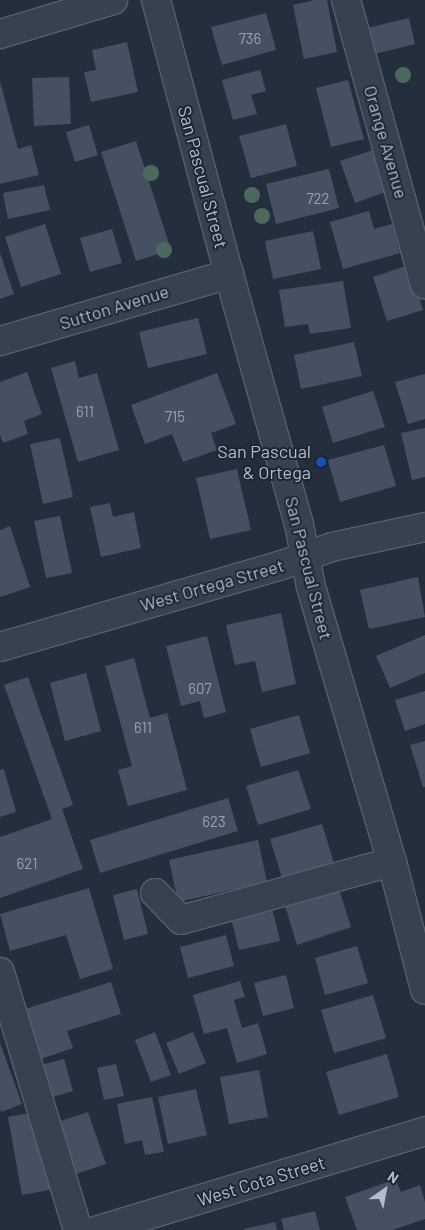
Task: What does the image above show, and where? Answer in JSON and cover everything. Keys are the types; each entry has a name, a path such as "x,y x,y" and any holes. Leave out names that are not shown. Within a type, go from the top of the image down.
{"street":[{"path":"0,34 113,0"},
{"name":"San Pascual Street","path":"156,0 306,557 311,587 392,862 425,990"},
{"name":"Orange Avenue","path":"346,0 425,284"},
{"name":"Sutton Avenue","path":"0,341 229,274"},
{"name":"West Ortega Street","path":"0,647 306,557 332,547 425,527"},
{"path":"154,893 181,920 392,862"},
{"path":"0,972 78,1230"},
{"name":"West Cota Street","path":"98,1230 425,1131"}],"building":[{"path":"315,0 327,0 337,52 304,59 293,5"},
{"path":"266,13 276,50 222,65 211,27"},
{"path":"409,18 415,44 366,56 359,30"},
{"path":"127,42 138,92 91,102 84,72 96,70 92,50"},
{"path":"260,70 266,91 251,95 257,114 233,120 222,80"},
{"path":"69,77 71,124 34,126 32,78"},
{"path":"348,80 364,139 331,147 316,88"},
{"path":"0,81 18,149 31,145 39,175 0,184"},
{"path":"286,124 297,166 251,178 239,136"},
{"path":"89,125 98,155 75,162 66,132"},
{"path":"136,141 171,250 136,261 101,152"},
{"path":"373,150 388,191 355,203 340,161"},
{"path":"329,169 339,208 276,224 266,184"},
{"path":"44,185 50,210 8,219 3,193"},
{"path":"369,211 374,229 392,224 400,253 343,269 330,222"},
{"path":"45,224 61,274 21,287 5,237"},
{"path":"112,229 122,263 90,272 80,238"},
{"path":"313,231 321,269 273,279 265,241"},
{"path":"0,253 14,294 0,299"},
{"path":"409,265 423,310 387,321 373,277"},
{"path":"343,281 351,328 310,334 308,324 285,327 279,290"},
{"path":"198,318 207,354 148,368 139,332"},
{"path":"354,342 362,376 301,389 294,355"},
{"path":"75,361 79,378 97,373 119,450 78,462 51,368"},
{"path":"27,372 42,414 24,421 28,434 3,443 0,435 0,382"},
{"path":"217,373 236,424 211,433 217,450 183,462 172,434 145,444 131,405"},
{"path":"425,374 425,419 408,424 395,382"},
{"path":"373,391 385,427 333,443 322,407"},
{"path":"425,428 425,477 412,480 401,433"},
{"path":"60,438 73,497 43,504 30,444"},
{"path":"384,445 396,486 340,502 328,460"},
{"path":"237,469 251,530 210,539 196,478"},
{"path":"110,503 113,517 134,512 141,548 101,557 90,507"},
{"path":"60,516 72,573 46,578 34,521"},
{"path":"10,526 30,587 0,597 0,530"},
{"path":"418,577 425,617 369,629 360,590"},
{"path":"281,613 296,684 262,692 255,661 235,665 226,625"},
{"path":"425,635 425,673 390,688 376,656"},
{"path":"207,636 226,712 204,718 200,701 181,706 166,646"},
{"path":"134,658 150,718 167,713 187,790 128,806 118,770 132,766 105,666"},
{"path":"86,673 101,731 65,741 50,683"},
{"path":"28,677 73,805 62,809 83,869 0,898 0,837 52,819 4,685"},
{"path":"425,691 425,724 405,731 395,700"},
{"path":"299,715 310,753 261,767 250,729"},
{"path":"425,741 425,787 423,787 410,745"},
{"path":"4,769 16,812 0,817 0,770"},
{"path":"298,770 311,809 258,825 246,786"},
{"path":"228,798 238,831 100,873 90,840"},
{"path":"322,824 334,863 282,878 270,839"},
{"path":"258,840 267,882 178,902 169,860"},
{"path":"337,883 351,927 297,945 283,899"},
{"path":"89,888 113,969 80,979 66,935 10,951 0,914"},
{"path":"137,889 148,934 124,940 113,895"},
{"path":"272,908 280,941 239,950 231,918"},
{"path":"226,935 234,966 188,978 180,947"},
{"path":"357,946 368,983 325,995 315,958"},
{"path":"286,975 294,1008 263,1016 254,983"},
{"path":"240,981 245,997 234,1000 242,1028 258,1023 267,1054 237,1063 227,1028 204,1034 193,995"},
{"path":"111,982 121,1014 67,1031 73,1048 38,1060 22,1010"},
{"path":"373,995 386,1038 334,1053 321,1010"},
{"path":"155,1032 171,1075 151,1082 135,1040"},
{"path":"193,1032 206,1063 179,1074 166,1043"},
{"path":"0,1043 22,1104 1,1112 0,1108"},
{"path":"387,1054 399,1097 339,1115 326,1072"},
{"path":"64,1059 73,1091 47,1099 37,1066"},
{"path":"116,1064 124,1096 104,1100 97,1068"},
{"path":"259,1070 268,1117 229,1124 220,1077"},
{"path":"196,1089 207,1135 168,1144 158,1097"},
{"path":"152,1097 164,1152 145,1155 142,1140 125,1144 117,1104"},
{"path":"40,1111 55,1189 22,1195 8,1117"},
{"path":"88,1112 106,1164 73,1175 55,1123"},
{"path":"396,1179 401,1192 420,1185 425,1202 425,1219 392,1230 357,1230 345,1197"},
{"path":"315,1211 320,1230 284,1230 281,1219"},
{"path":"275,1222 277,1230 244,1230 244,1229"}],"place":[{"name":"San Pascual & Ortega","path":"321,462"}]}
